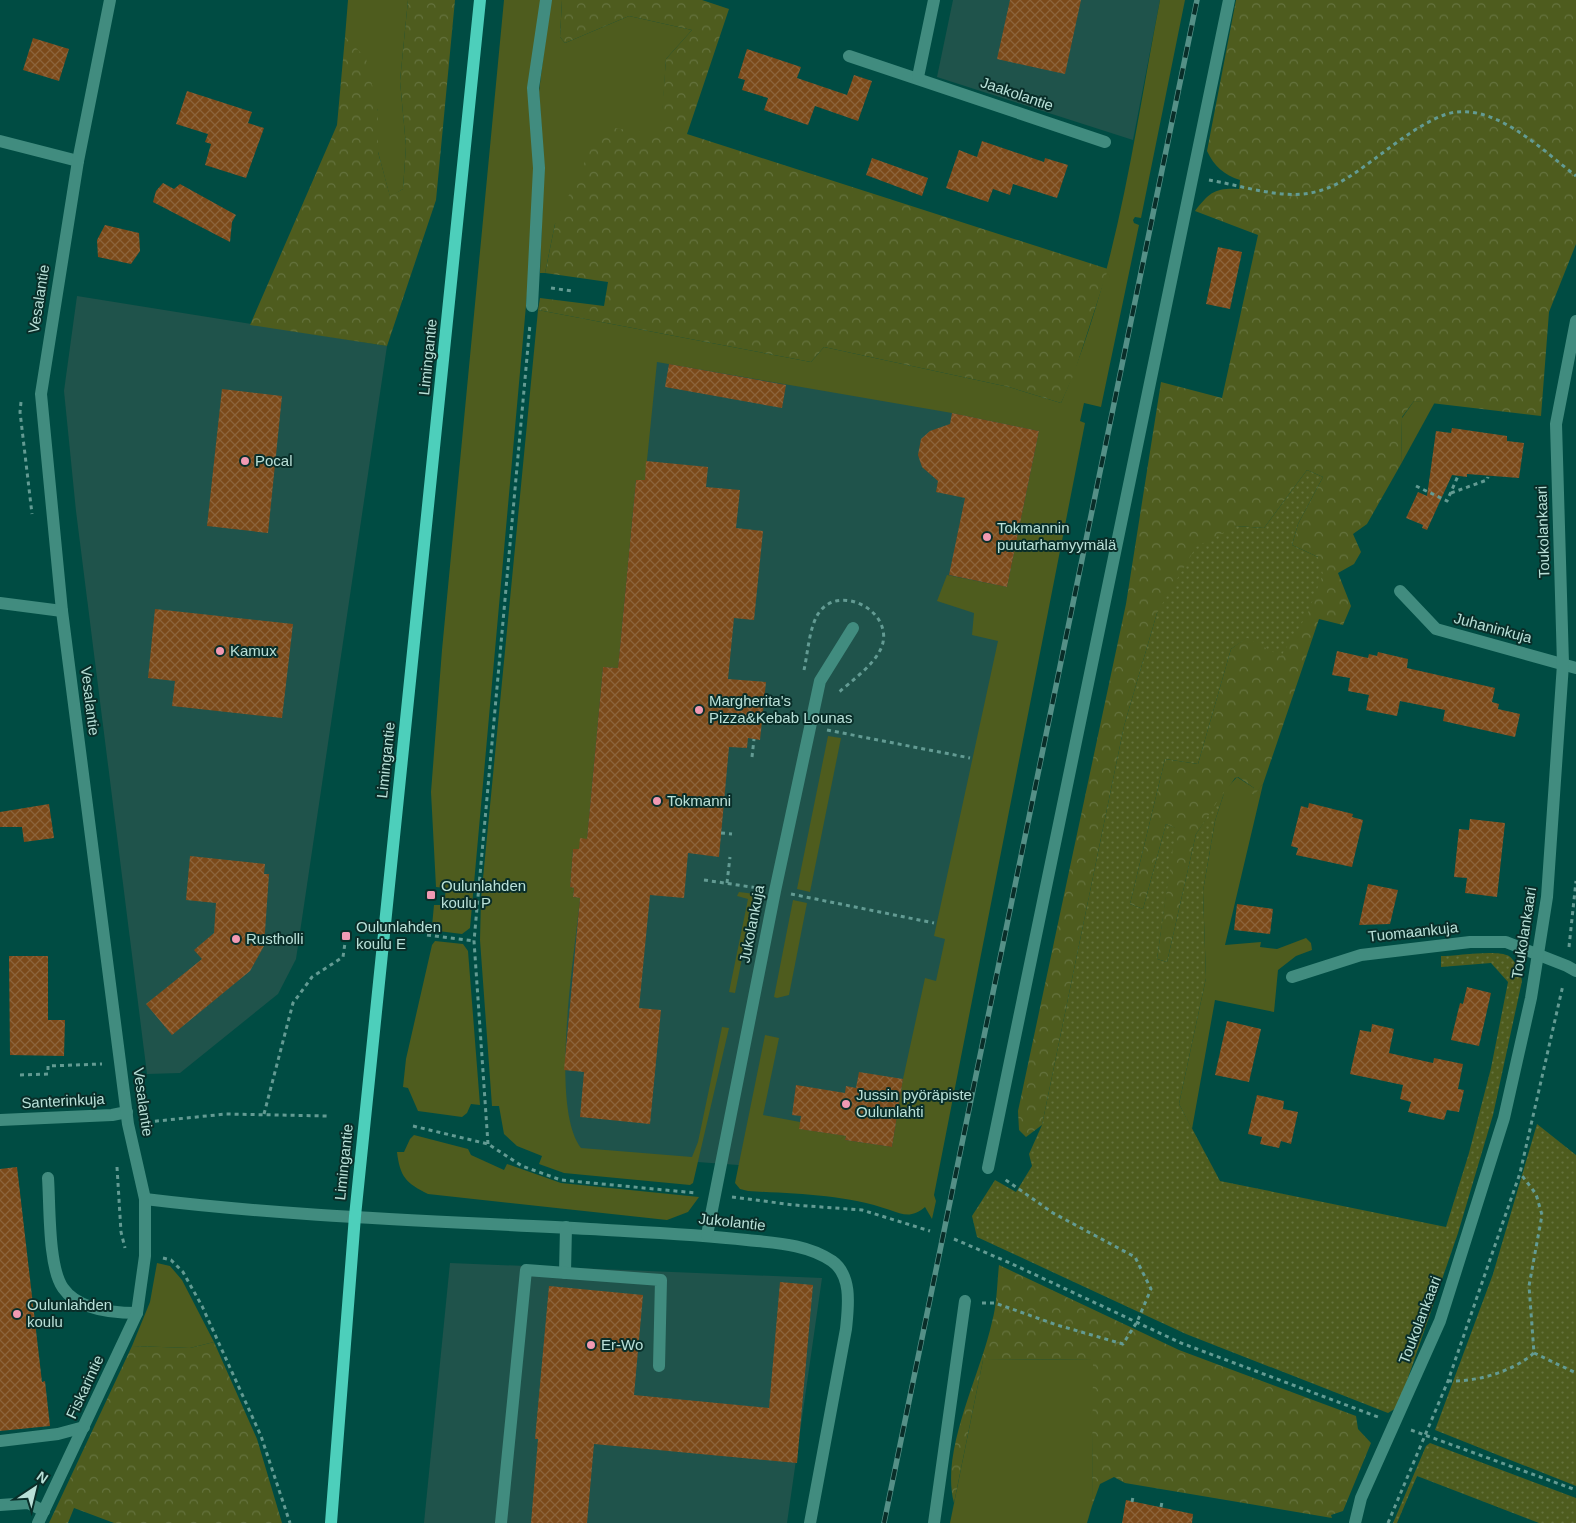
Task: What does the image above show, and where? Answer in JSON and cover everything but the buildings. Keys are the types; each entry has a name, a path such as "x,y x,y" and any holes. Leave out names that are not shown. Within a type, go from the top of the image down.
{"main road":[{"name":"Limingantie","path":"331,1523 355,1216 480,0"}],"street":[{"name":"Vesalantie","path":"110,0 78,160 41,394 62,611 127,1118 145,1199"},
{"path":"532,306 539,168 533,88 546,0"},
{"path":"918,77 934,0"},
{"path":"988,1168 1133,457 1229,0"},
{"name":"Jaakolantie","path":"849,56 918,77 1105,142"},
{"path":"0,141 78,160"},
{"name":"Toukolankaari","path":"1355,1523 1361,1498 1396,1424 1440,1321 1504,1118 1538,954 1548,897 1570,666 1556,424 1576,323"},
{"name":"Juhaninkuja","path":"1400,591 1436,629 1570,666"},
{"path":"0,603 62,611"},
{"name":"Jukolankuja","path":"706,1235 775,891 820,681 853,628"},
{"name":"Tuomaankuja","path":"1292,978 1362,954 1470,942 1506,942 1572,968"},
{"name":"Santerinkuja","path":"0,1120 112,1115 127,1118"},
{"path":"48,1178 54,1268 63,1289 83,1303 98,1308 114,1313 137,1313"},
{"path":"145,1199 192,1205 355,1216"},
{"name":"Fiskarintie","path":"38,1523 137,1313 145,1256 145,1199"},
{"name":"Jukolantie","path":"355,1216 706,1235 791,1245 819,1253 835,1263 845,1280 849,1301 846,1329 810,1523"},
{"path":"565,1273 566,1227"},
{"path":"501,1523 526,1270 661,1280 660,1366"},
{"path":"934,1523 965,1301"},
{"path":"0,1441 58,1434 84,1427"},
{"path":"0,1505 28,1503 44,1511"}],"path":[{"path":"1193,177 1294,195 1311,193 1342,181 1413,131 1445,115 1463,112 1480,114 1499,120 1576,176"},
{"path":"488,1144 474,940 532,306"},
{"path":"1416,486 1447,501 1458,476"},
{"path":"1450,494 1487,480 1488,477"},
{"path":"824,729 970,758"},
{"path":"752,758 754,739"},
{"path":"721,833 732,834"},
{"path":"727,883 730,857"},
{"path":"704,880 775,891 934,923"},
{"path":"1388,1523 1448,1381 1520,1172 1572,968 1576,881"},
{"path":"427,935 474,940"},
{"path":"264,1114 293,1003 312,977 343,957 346,936"},
{"path":"20,1075 48,1074 48,1066 107,1064"},
{"path":"127,1118 226,1114 328,1116"},
{"path":"413,1126 488,1144 522,1166 560,1180 715,1195 794,1205 862,1210 930,1231"},
{"path":"965,1301 995,1303 1057,1325 1123,1344 1137,1322 1151,1289 1135,1257 1053,1213 988,1168"},
{"path":"1520,1172 1536,1194 1542,1215 1529,1286 1534,1353"},
{"path":"954,1239 1010,1262 1181,1343 1576,1490"},
{"path":"145,1256 160,1256 170,1260 183,1272 261,1436 290,1523"},
{"path":"1534,1353 1576,1373"},
{"path":"1448,1381 1462,1382 1487,1376 1525,1361 1534,1353"},
{"path":"1132,1497 1132,1502"},
{"path":"1161,1507 1162,1502"}],"shaded area":[{"path":"953,0 1160,0 1133,140 937,77"},
{"path":"77,296 387,346 296,959 278,994 180,1073 147,1074 76,511 64,391"},
{"path":"601,330 1055,410 901,1163 738,1165 576,1153 514,1000"},
{"path":"450,1263 822,1278 787,1523 424,1523"}],"green space":[{"path":"348,0 408,0 400,81 406,146 403,189 390,197 378,152 378,111 345,37"},
{"path":"408,0 455,0 436,200 387,346 250,325 337,125 345,37 366,58 378,111 378,152 390,196 403,189 406,146 400,81"},
{"path":"504,0 541,0 530,261 470,928 462,934 438,931 432,926 434,905 444,905 446,888 436,887 431,792 442,650"},
{"path":"550,0 562,0 560,37 565,43 629,16 692,30 666,59 661,135 555,224 545,273 540,273 544,164 539,92"},
{"path":"562,0 702,0 729,9 687,134 1108,269 1074,374 1061,403 1009,387 824,347 811,362 538,310 540,298 604,306 608,282 545,273 555,224 602,126 660,135 666,59 692,30 629,16 565,43 560,37"},
{"path":"1160,0 1185,0 1141,218 1135,217 1133,220 1134,223 1139,225 1101,407 1084,403 1080,421 1085,423 934,1195 936,1201 932,1219 925,1207 916,1213 904,1214 837,1198 748,1191 740,1189 735,1183 765,1035 779,1038 763,1115 800,1122 800,1129 846,1136 845,1140 892,1147 903,1079 925,978 936,981 945,939 934,936 998,641 972,635 974,613 937,601 947,575 1007,587 1039,431 952,413 657,362 645,480 636,480 618,668 603,667 587,839 579,849 573,849 570,887 574,888 573,897 580,898 570,990 565,1065 567,1099 572,1127 581,1148 692,1157 698,1142 722,1027 729,1028 693,1183 690,1185 564,1173 539,1164 542,1156 517,1146 504,1134 499,1106 492,1106 480,940 481,899 538,310 811,362 824,347 1009,387 1061,403 1080,355 1110,255 1122,205"},
{"path":"1236,0 1576,0 1576,244 1549,312 1541,416 1414,401 1402,417 1401,464 1367,524 1353,534 1361,552 1354,564 1338,573 1351,606 1343,625 1319,619 1263,784 1254,795 1251,793 1254,788 1238,777 1235,778 1196,834 1167,962 1157,959 1175,828 1166,824 1143,909 1130,904 1165,759 1198,764 1231,649 1246,638 1318,557 1292,545 1298,524 1323,477 1307,470 1264,528 1236,526 1157,613 1124,726 1042,1125 1026,1137 1019,1130 1018,1111 1126,604 1161,382 1222,398 1258,235 1195,211 1214,192 1224,189 1239,189 1240,180 1220,169 1207,151"},
{"path":"1414,401 1435,402 1401,464 1402,418"},
{"path":"1307,470 1323,477 1298,524 1292,545 1318,557 1323,574 1307,615 1281,656 1247,638 1231,649 1198,764 1165,759 1130,904 1143,909 1166,824 1176,828 1157,959 1167,962 1196,834 1225,790 1215,821 1203,891 1206,978 1179,1104 1220,1181 1446,1227 1469,1153 1491,1068 1508,982 1491,963 1441,967 1441,956 1486,953 1503,954 1512,958 1518,967 1522,981 1493,1115 1458,1233 1398,1407 1388,1413 1186,1334 977,1237 972,1216 995,1180 1016,1192 1032,1166 1029,1154 1042,1125 1124,726 1157,613 1196,547 1236,526 1264,528"},
{"path":"828,736 841,738 810,892 797,889"},
{"path":"1237,777 1254,788 1253,795 1263,784 1225,945 1261,942 1260,947 1277,949 1306,938 1311,943 1312,950 1296,956 1278,970 1274,1012 1215,1000 1192,1129 1179,1104 1206,978 1203,891 1215,821 1225,790"},
{"path":"739,892 755,894 735,993 729,992 748,899 737,896"},
{"path":"793,900 807,903 789,995 777,998 774,997"},
{"path":"435,941 463,944 468,951 480,1105 471,1104 467,1113 462,1117 418,1111 408,1088 403,1087 406,1059 432,945"},
{"path":"1537,1124 1576,1155 1576,1486 1435,1430 1493,1274"},
{"path":"414,1135 468,1149 471,1155 504,1170 507,1164 561,1183 699,1197 688,1212 667,1220 428,1194 405,1178 398,1161 397,1152 404,1152"},
{"path":"157,1263 170,1266 182,1280 214,1342 190,1348 132,1346 150,1302"},
{"path":"999,1265 1179,1350 1356,1416 1358,1429 1371,1443 1343,1511 1331,1515 1332,1518 1125,1483 1114,1477 1100,1484 1092,1506 1093,1359 983,1360 954,1503 951,1483 952,1460 963,1413 994,1315"},
{"path":"214,1342 257,1439 282,1523 114,1523 74,1508 68,1523 49,1523 132,1346 190,1348"},
{"path":"1094,1359 1092,1506 1087,1523 950,1523 983,1360"},
{"path":"1430,1443 1576,1498 1576,1523 1539,1523 1417,1476 1397,1523 1393,1523 1426,1446"}],"railway":[{"path":"884,1523 1197,0"}],"place":[{"name":"Pocal","path":"245,461"},
{"name":"Tokmannin puutarhamyymälä","path":"987,537"},
{"name":"Kamux","path":"220,651"},
{"name":"Margherita's Pizza&Kebab Lounas","path":"699,710"},
{"name":"Tokmanni","path":"657,801"},
{"name":"Oulunlahden koulu P","path":"431,895"},
{"name":"Oulunlahden koulu E","path":"346,936"},
{"name":"Rustholli","path":"236,939"},
{"name":"Jussin pyöräpiste Oulunlahti","path":"846,1104"},
{"name":"Oulunlahden koulu","path":"17,1314"},
{"name":"Er-Wo","path":"591,1345"}]}
